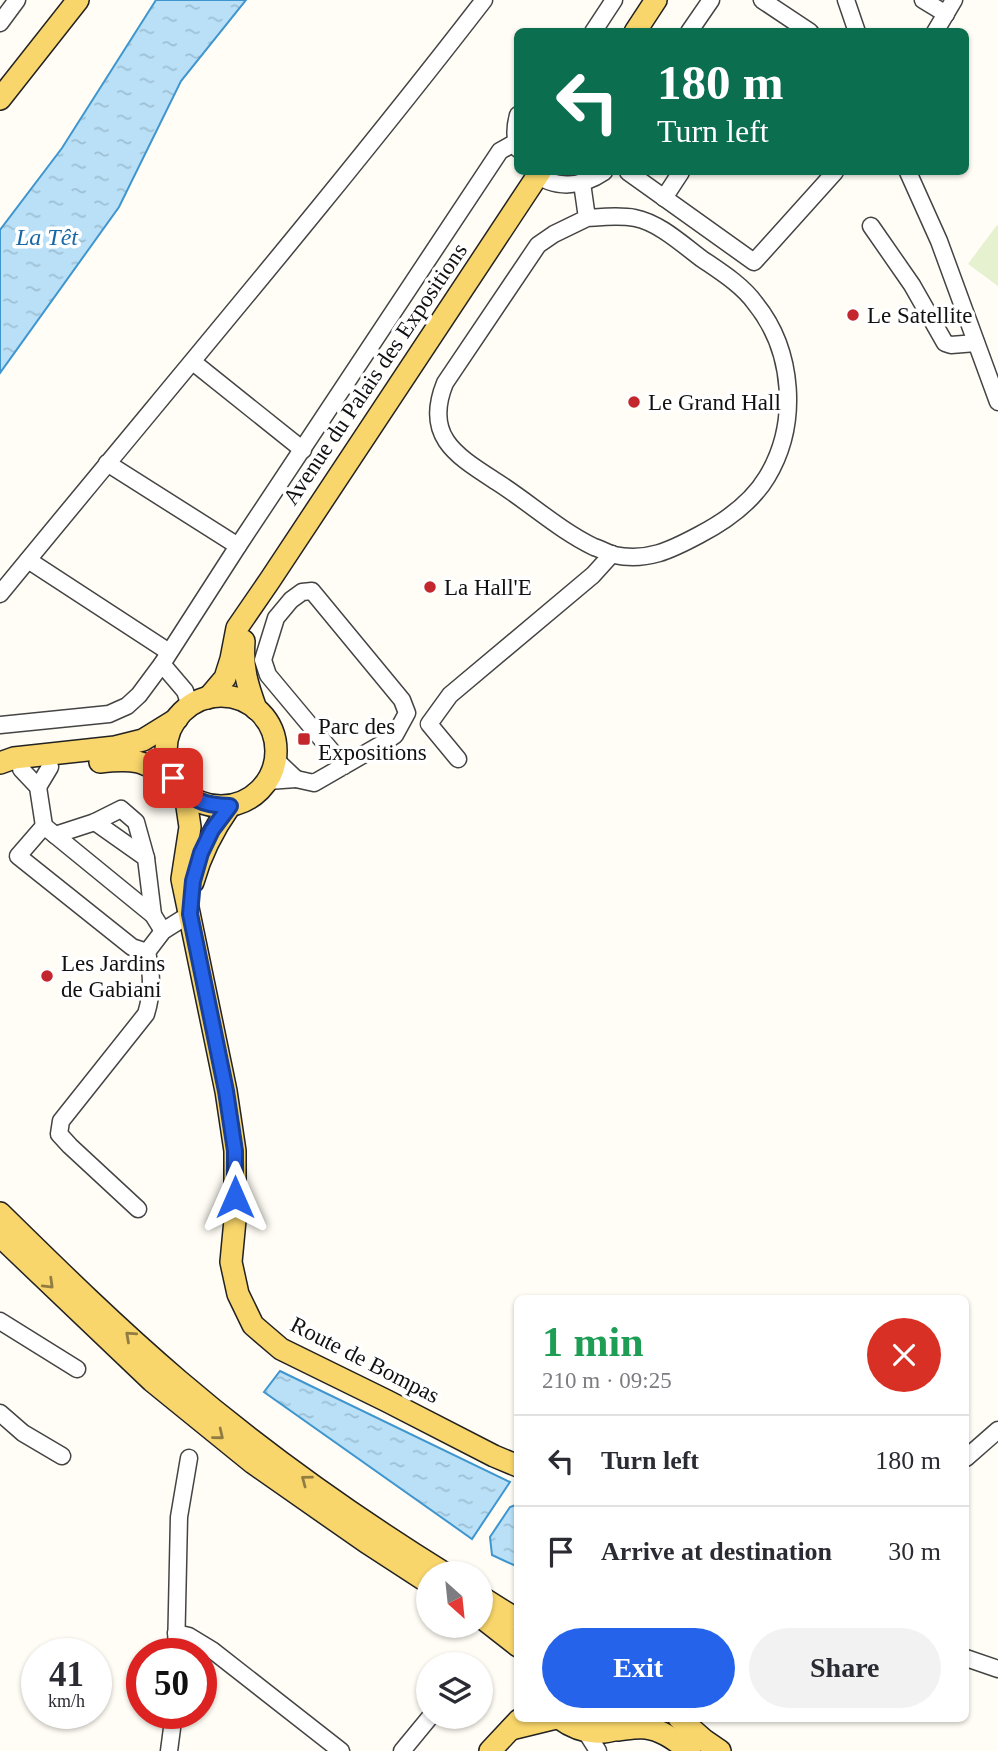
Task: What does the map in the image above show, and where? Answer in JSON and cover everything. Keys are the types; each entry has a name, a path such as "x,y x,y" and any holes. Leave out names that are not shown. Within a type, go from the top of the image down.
{"main road":[{"path":"0,99 78,0"},
{"path":"638,28 656,0"},
{"path":"0,110 32,61"},
{"name":"Avenue du Palais des Expositions","path":"192,708 225,678 237,628 536,175"},
{"name":"Avenue du Palais des Expositions","path":"253,606 245,631 242,662 256,709"},
{"path":"0,763 13,758 116,747 143,740 192,708 225,696 242,700 256,709 266,719 276,746 276,760 268,781 258,793 230,806 214,806 198,801 143,762 126,759 10,770"},
{"path":"179,785 168,764 166,748 169,733 192,708"},
{"name":"Route de Bompas","path":"179,785 190,827 182,879 226,1091 235,1151 235,1220 231,1262 238,1294 253,1325 281,1349 387,1401 514,1468"},
{"name":"Route de Bompas","path":"190,914 193,881 201,853 212,830 230,806"},
{"path":"0,1213 79,1290 178,1380 313,1486 425,1561"},
{"path":"0,1236 152,1381 253,1463 416,1575"},
{"name":"Route de Bompas","path":"494,1456 514,1464"},
{"path":"494,1605 514,1618"},
{"path":"494,1627 514,1643"},
{"path":"563,1722 586,1732 610,1737 646,1728 669,1736 690,1751"},
{"path":"610,1737 629,1722"},
{"path":"684,1722 720,1751"},
{"path":"490,1751 516,1724"}],"street":[{"path":"0,23 17,0"},
{"path":"0,594 413,92 484,0"},
{"path":"596,28 614,0"},
{"path":"692,28 711,0"},
{"path":"762,0 804,28"},
{"path":"846,0 856,28"},
{"path":"923,0 950,7 937,28"},
{"path":"0,725 109,714 127,706 139,695 500,151 514,146"},
{"path":"540,175 551,182 566,185 582,183 600,175"},
{"path":"632,175 754,262 832,175"},
{"path":"664,198 679,175"},
{"path":"909,175 939,241 998,402"},
{"path":"582,183 587,218"},
{"path":"616,216 638,219 661,229 729,278 754,301 771,326 783,358 788,418 780,447 766,477 729,517 674,549 648,557 612,554 577,539 468,463 448,444 439,427 438,400 445,383 538,245 587,218 616,216"},
{"path":"871,226 912,285 944,343 976,343"},
{"path":"193,362 303,450"},
{"path":"107,463 238,546"},
{"path":"458,759 429,724 450,695 593,575 612,554"},
{"path":"28,560 166,658 192,708"},
{"path":"268,781 296,779 314,783 344,766 395,735 407,713 402,700 312,591 302,592 276,618 263,660 268,675 344,766"},
{"path":"276,760 296,779"},
{"path":"38,788 50,767"},
{"path":"10,770 38,788 49,830 153,915 163,931"},
{"path":"147,952 132,947 18,856 49,830 95,822 121,809 136,822 146,858 153,915"},
{"path":"95,822 146,858"},
{"path":"138,1209 59,1134 61,1121 146,1014 152,994 147,952 163,931 190,914"},
{"path":"0,1321 77,1369"},
{"path":"0,1413 23,1433 62,1457"},
{"path":"969,1455 998,1430"},
{"path":"176,1638 179,1517 189,1458"},
{"path":"176,1633 189,1636 212,1650 341,1751"},
{"path":"969,1659 991,1667"},
{"path":"169,1751 172,1729"},
{"path":"402,1751 420,1729"},
{"path":"586,1732 598,1751"}],"green space":[{"path":"998,226 998,286 968,264"}],"water":[{"name":"La Têt","path":"156,0 246,0 181,81 119,207 0,373 0,230 62,148"},
{"path":"280,1371 510,1482 472,1539 264,1392"},
{"path":"514,1506 514,1565 492,1555 490,1537 510,1507"}],"place":[{"name":"Le Satellite","path":"853,315"},
{"name":"Le Grand Hall","path":"634,402"},
{"name":"La Hall'E","path":"430,587"},
{"name":"Parc des Expositions","path":"304,739"},
{"name":"Les Jardins de Gabiani","path":"47,976"}],"route":[{"path":"173,778 185,793 198,801 214,806 230,806 212,830 201,853 193,881 190,914 226,1091 235,1151 235,1197"}]}
